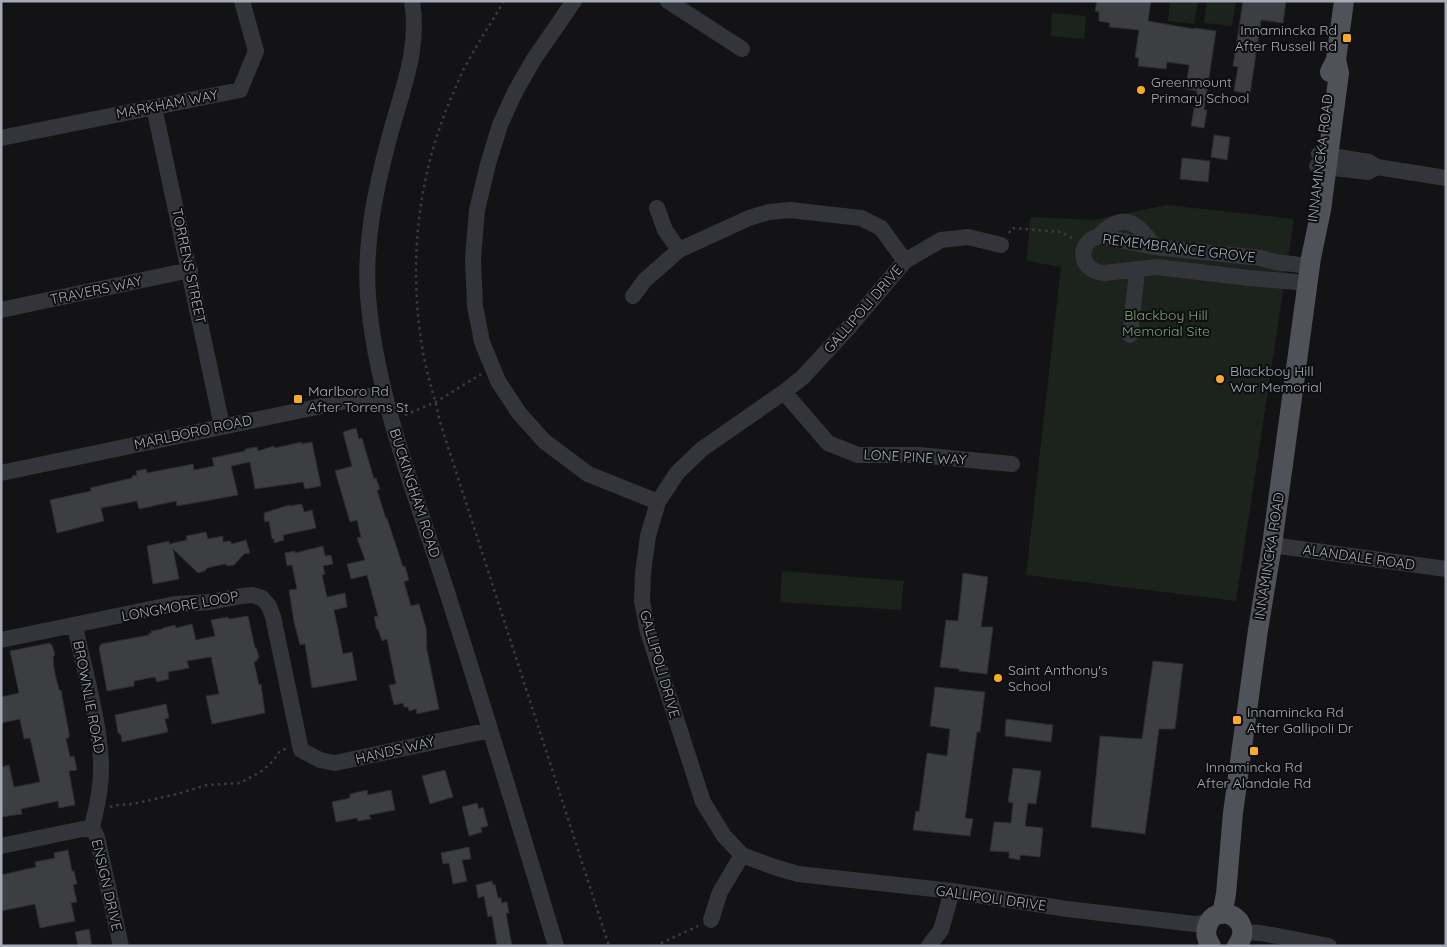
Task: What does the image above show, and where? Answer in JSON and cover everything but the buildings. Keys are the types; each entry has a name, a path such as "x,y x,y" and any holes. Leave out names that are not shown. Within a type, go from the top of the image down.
{"main road":[{"name":"INNAMINCKA ROAD","path":"1222,935 1228,855 1310,269 1311,209 1323,161 1330,72 1336,60 1344,1"}],"street":[{"name":"MARKHAM WAY","path":"1,138 240,90 256,51 242,1"},
{"name":"BUCKINGHAM ROAD","path":"412,1 414,48 375,195 368,246 368,295 374,342 384,393 392,420 556,946"},
{"path":"574,1 534,59 515,92 500,125 477,210 473,259 475,306 482,342 498,380 519,413 544,441 588,474 658,502"},
{"path":"668,1 742,50"},
{"name":"TORRENS STREET","path":"154,107 222,426"},
{"path":"1323,161 1368,162 1377,167 1446,178"},
{"path":"657,208 666,230 678,250"},
{"path":"633,296 645,280 678,250 749,218 769,212 790,210 861,218 881,228 905,261"},
{"name":"REMEMBRANCE GROVE","path":"1099,236 1154,247 1310,269 1249,278 1157,266 1095,273 1085,263 1083,255 1086,246 1093,238 1099,236"},
{"name":"GALLIPOLI DRIVE","path":"1001,245 968,237 940,240 905,261 803,377 702,449 677,473 658,502 648,536 642,573 642,601 648,632 703,802 724,836 742,855 774,868 798,874 952,891 1067,909 1142,918 1258,943 1296,941 1330,946"},
{"path":"1176,249 1180,260 1176,269"},
{"path":"1130,335 1136,269"},
{"name":"TRAVERS WAY","path":"1,310 190,270"},
{"name":"LONE PINE WAY","path":"784,392 828,443 858,455 918,455 1012,464"},
{"name":"MARLBORO ROAD","path":"1,472 384,393"},
{"name":"ALANDALE ROAD","path":"1272,545 1446,569"},
{"name":"LONGMORE LOOP","path":"1,640 175,604 210,602 247,595 262,598 269,606 273,618 296,747"},
{"name":"BROWNLIE ROAD","path":"75,626 102,764 100,796 92,827"},
{"name":"HANDS WAY","path":"296,747 320,760 335,764 490,730"},
{"name":"ENSIGN DRIVE","path":"1,846 92,827 97,837 121,946"},
{"path":"711,920 720,892 742,855"},
{"path":"929,946 941,930 952,891"}],"path":[{"path":"504,1 464,68 446,110 432,152 421,200 416,250 417,300 423,352 436,402 609,946"},
{"path":"1001,245 1012,228 1062,232 1086,246"},
{"path":"392,420 436,402 484,372"},
{"path":"96,811 117,805 133,804 177,794 207,785 240,783 262,771 274,760 280,751 296,747"},
{"path":"655,946 711,920"}],"green space":[{"path":"1170,1 1198,1 1194,24 1168,21"},
{"path":"1207,1 1236,1 1232,26 1204,23"},
{"path":"1052,13 1086,16 1084,39 1051,36"},
{"name":"Blackboy Hill Memorial Site","path":"1167,205 1294,219 1236,601 1026,575 1061,267 1027,261 1030,217 1093,220"},
{"path":"782,571 904,581 901,610 780,602"}],"place":[{"name":"Innamincka Rd After Russell Rd","path":"1347,38"},
{"name":"Greenmount Primary School","path":"1141,90"},
{"name":"Blackboy Hill War Memorial","path":"1220,379"},
{"name":"Marlboro Rd After Torrens St","path":"298,399"},
{"name":"Saint Anthony's School","path":"998,678"},
{"name":"Innamincka Rd After Gallipoli Dr","path":"1237,720"},
{"name":"Innamincka Rd After Alandale Rd","path":"1254,751"}]}
